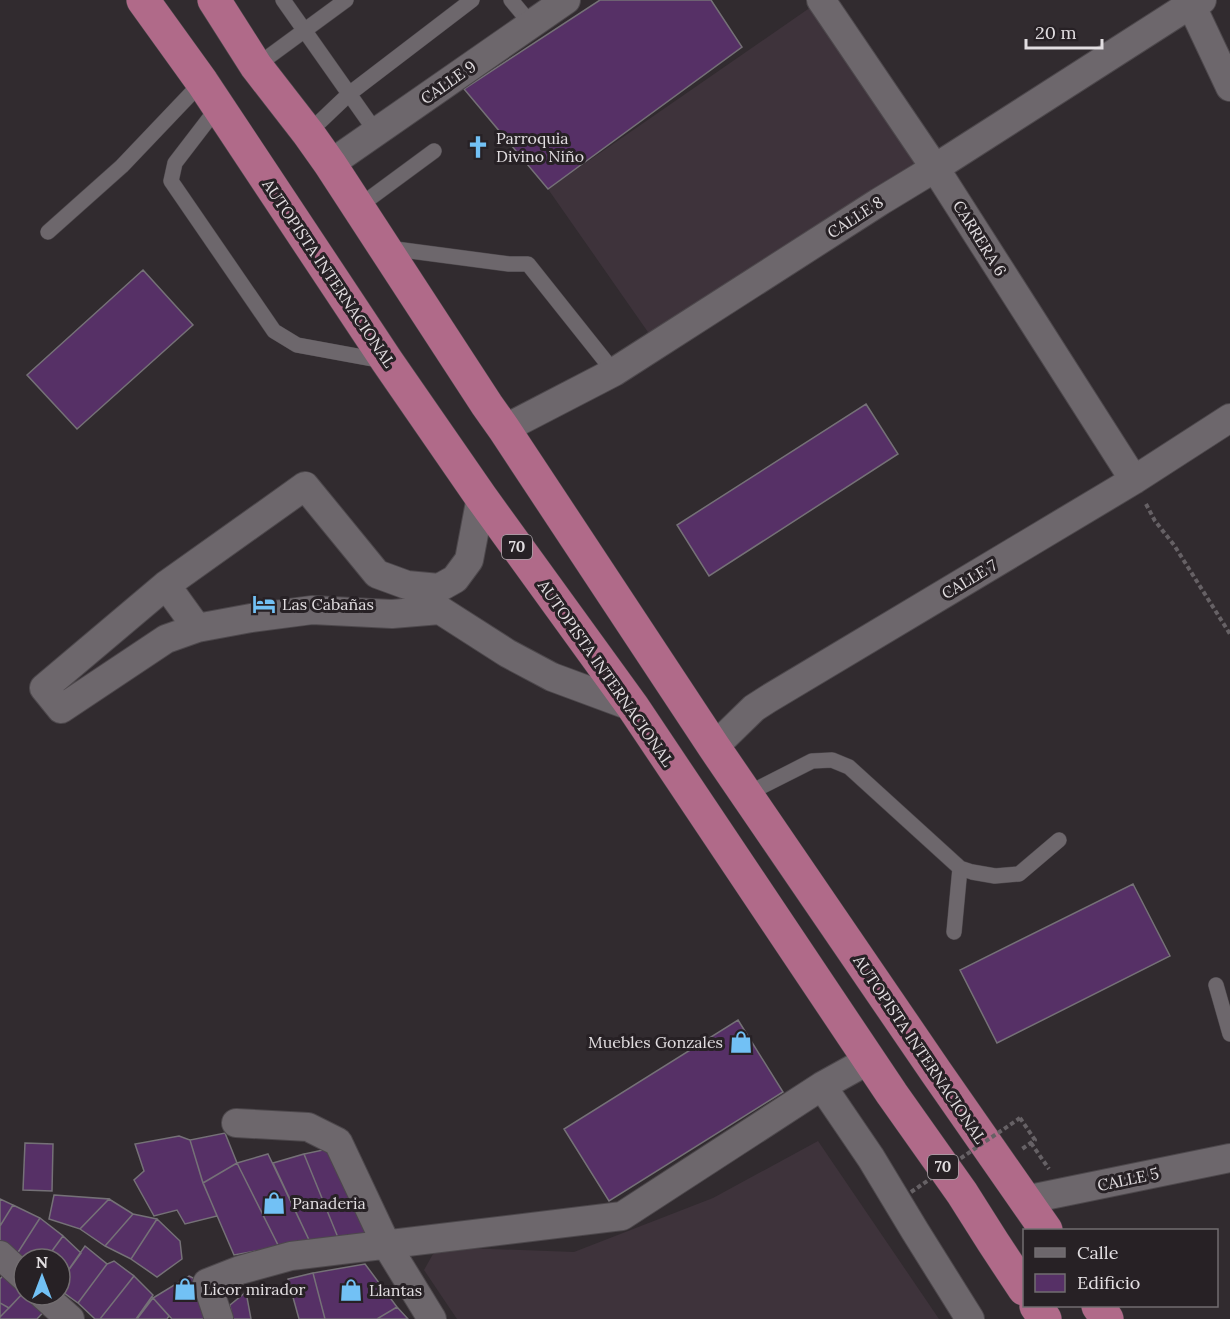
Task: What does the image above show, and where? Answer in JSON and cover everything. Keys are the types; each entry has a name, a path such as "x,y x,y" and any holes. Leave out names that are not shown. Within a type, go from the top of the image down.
{"highway":[{"name":"AUTOPISTA INTERNACIONAL","path":"143,0 210,95 387,361 481,497 633,707 869,1060 962,1192 1023,1287"},
{"name":"AUTOPISTA INTERNACIONAL","path":"214,0 256,66 330,164 714,747 1045,1229"}],"street":[{"name":"CALLE 9","path":"330,164 566,0"},
{"name":"CARRERA 6","path":"821,0 935,168 1134,480"},
{"name":"CALLE 8","path":"504,429 614,372 1194,1"},
{"path":"1194,1 1230,87"},
{"name":"CALLE 7","path":"714,747 754,708 768,699 1134,480 1230,418"},
{"path":"481,497 469,560 439,599 392,614 312,610 197,628 166,639 61,709 44,688 166,585 305,486 377,573 439,599 507,653 552,677 633,707"},
{"path":"166,585 197,628"},
{"path":"219,1319 207,1283 240,1270 291,1256 622,1216 822,1086 869,1060"},
{"path":"822,1086 871,1158 970,1319"},
{"path":"236,1123 308,1126 338,1142 386,1245 432,1319"},
{"name":"CALLE 5","path":"1025,1200 1230,1158"},
{"path":"0,1255 12,1266"},
{"path":"56,1307 70,1319"}],"lane":[{"path":"283,0 376,132"},
{"path":"256,66 346,0"},
{"path":"308,133 350,94 472,0"},
{"path":"511,0 531,24"},
{"path":"48,232 122,166 210,95"},
{"path":"210,95 175,163 171,181 274,331 297,345 387,361"},
{"path":"358,207 434,151"},
{"path":"385,248 509,264 528,264 614,372"},
{"path":"747,794 812,761 832,760 849,767 960,868 995,876 1018,874 1059,840"},
{"path":"954,932 960,868"},
{"path":"1216,985 1230,1034"}],"path":[{"path":"1134,480 1155,521 1173,544 1230,634"},
{"path":"911,1192 1020,1118"}],"shaded area":[{"path":"811,7 920,163 657,345 548,189"},
{"path":"818,1141 939,1319 457,1319 424,1270 437,1247 574,1252 713,1198"}],"building":[{"path":"600,0 711,0 742,47 548,189 464,89"},
{"path":"143,270 193,325 77,429 27,375"},
{"path":"866,404 898,454 709,576 677,525"},
{"path":"1133,884 1170,956 997,1043 960,970"},
{"path":"738,1020 783,1092 609,1201 564,1129"},
{"path":"225,1133 237,1163 203,1183 190,1140"},
{"path":"179,1136 190,1140 202,1180 217,1216 185,1224 177,1210 154,1216 134,1180 144,1171 135,1144"},
{"path":"25,1143 53,1144 52,1191 23,1190"},
{"path":"337,1147 374,1233 339,1240 304,1154"},
{"name":"Panaderia","path":"268,1154 310,1242 279,1247 237,1163"},
{"path":"304,1154 339,1240 310,1242 273,1163"},
{"path":"237,1163 279,1247 234,1255 203,1183"},
{"path":"54,1195 109,1199 80,1229 49,1219"},
{"path":"0,1199 13,1205 0,1226"},
{"path":"109,1199 133,1214 105,1246 80,1229"},
{"path":"13,1205 40,1218 21,1247 12,1247 12,1255 0,1245 0,1226"},
{"path":"133,1214 157,1219 131,1259 105,1246"},
{"path":"40,1218 63,1236 55,1247 21,1247"},
{"path":"157,1219 180,1241 182,1259 157,1277 131,1259"},
{"path":"63,1236 81,1253 72,1265 72,1247 55,1247"},
{"path":"85,1246 107,1264 78,1303 72,1299 72,1265"},
{"path":"114,1261 134,1276 100,1319 95,1319 78,1303 107,1264"},
{"name":"Llantas","path":"365,1264 397,1307 377,1319 325,1319 313,1273"},
{"path":"7,1271 12,1275 12,1305 9,1308 0,1303 0,1279"},
{"path":"313,1273 325,1319 299,1319 288,1279"},
{"path":"134,1276 153,1295 136,1319 100,1319"},
{"name":"Licor mirador","path":"189,1276 197,1280 217,1319 172,1319 153,1298"},
{"path":"246,1292 251,1319 232,1319 230,1305"},
{"path":"153,1298 169,1316 167,1319 137,1319"},
{"path":"0,1303 9,1308 0,1317"},
{"path":"12,1304 12,1307 48,1307 37,1319 0,1319"},
{"path":"397,1307 408,1319 377,1319"}],"place":[{"name":"Parroquia Divino Niño","path":"478,147"},
{"name":"Las Cabañas","path":"264,604"},
{"name":"Muebles Gonzales","path":"741,1042"},
{"name":"Panaderia","path":"274,1203"},
{"name":"Licor mirador","path":"185,1289"},
{"name":"Llantas","path":"351,1290"}]}
